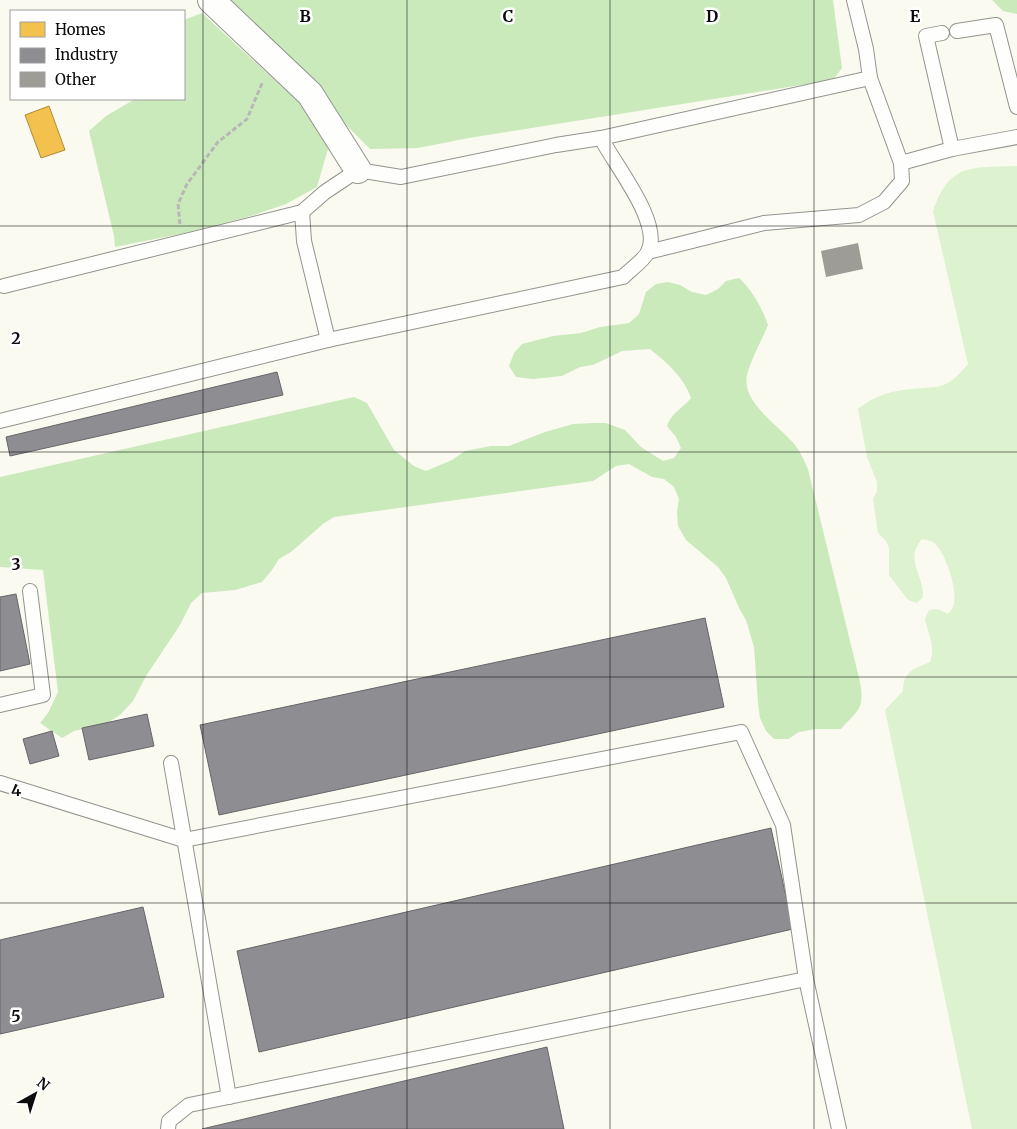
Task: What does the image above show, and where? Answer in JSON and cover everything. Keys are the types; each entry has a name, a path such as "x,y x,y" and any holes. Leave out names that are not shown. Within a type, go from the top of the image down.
{"street":[{"path":"211,0 310,94 358,170"}],"lane":[{"path":"0,421 328,340 623,277 648,252 764,223 859,215 884,202 902,181 901,163 870,78 866,49 854,0"},
{"path":"957,30 996,25 1017,107"},
{"path":"942,33 926,36 952,149"},
{"path":"4,286 302,212 325,192 358,170 401,177 556,145 601,138 870,78"},
{"path":"901,163 952,149 1017,137"},
{"path":"601,138 609,154 632,187 652,232 648,252"},
{"path":"302,212 304,241 328,340"},
{"path":"0,705 43,695 30,591"},
{"path":"0,783 184,840 741,732 783,825 806,980 839,1129"},
{"path":"171,763 228,1097"},
{"path":"168,1129 168,1121 189,1105 806,980"}],"path":[{"path":"182,242 178,204 187,184 218,142 247,119 271,57"}],"green space":[{"path":"222,0 833,0 842,68 833,80 469,138 418,148 370,149"},
{"path":"992,0 1017,0 1017,14 1003,11"},
{"path":"202,13 281,86 311,109 328,149 317,187 286,204 251,216 185,233 115,247 89,131 106,116 133,100 185,100 185,20"},
{"path":"1017,166 1017,1129 972,1129 885,710 903,691 907,675 914,669 930,662 932,646 925,619 929,610 938,609 948,614 953,607 953,582 947,563 938,547 929,540 922,539 917,547 915,561 923,589 923,597 917,603 908,600 889,575 889,548 886,541 878,533 873,499 877,491 877,482 867,457 858,409 877,397 891,392 944,385 954,379 968,364 933,211 940,195 955,176 975,168"},
{"path":"739,278 749,288 768,325 749,369 747,385 750,395 756,404 795,445 808,469 860,682 862,698 859,709 841,729 816,729 799,732 788,739 774,739 766,731 760,718 754,647 746,620 726,578 718,567 686,540 678,526 677,512 679,499 674,487 664,479 652,477 629,464 616,466 593,481 334,517 323,524 291,552 279,559 262,582 235,590 202,593 191,603 180,625 146,676 133,701 120,715 104,725 74,731 62,738 40,723 48,713 58,692 43,570 0,567 0,477 354,397 367,403 394,450 414,466 426,471 452,460 465,451 491,446 509,446 545,432 573,424 593,423 606,423 625,430 641,447 663,461 674,458 681,448 676,437 667,426 675,414 691,398 684,383 669,365 650,349 622,351 593,365 580,367 562,376 533,379 516,377 509,366 514,353 522,344 553,336 581,333 600,327 629,323 639,314 646,292 656,284 668,282 680,285 692,292 706,295 718,289 726,281"}],"building: Homes":[{"path":"49,106 65,150 41,158 25,115"}],"building: Industry":[{"path":"277,372 283,395 10,456 6,437"},
{"path":"16,594 30,664 0,671 0,597"},
{"path":"705,618 724,707 219,815 200,725"},
{"path":"147,714 154,746 89,760 82,728"},
{"path":"52,731 59,756 30,764 23,739"},
{"path":"771,828 793,929 259,1052 237,951"},
{"path":"143,907 164,997 0,1034 0,940"},
{"path":"547,1047 564,1129 202,1129"}],"building: Other":[{"path":"858,243 863,269 826,277 821,251"}]}
